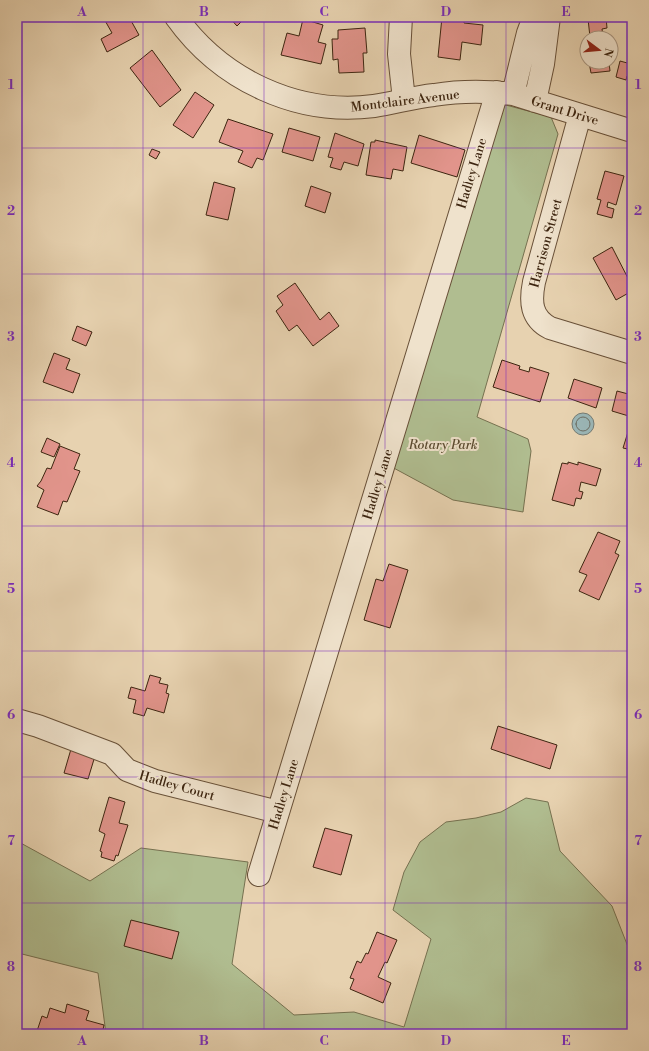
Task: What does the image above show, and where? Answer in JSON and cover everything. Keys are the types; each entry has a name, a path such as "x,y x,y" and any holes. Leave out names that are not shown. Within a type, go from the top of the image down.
{"street":[{"name":"Montclaire Avenue","path":"176,17 194,39 219,62 238,76 259,88 286,99 316,105 345,108 375,106 435,94 505,93"},
{"path":"401,17 399,54 404,100"},
{"name":"Hadley Lane","path":"259,875 505,93 534,17"},
{"path":"535,101 543,64 549,17"},
{"name":"Grant Drive","path":"505,93 632,131"},
{"name":"Harrison Street","path":"580,115 534,282 531,297 533,308 536,317 542,324 550,328 632,353"},
{"name":"Hadley Court","path":"17,720 38,726 112,754 127,770 155,781 278,812"}],"green space":[{"name":"Rotary Park","path":"502,104 551,117 558,134 477,417 528,439 531,451 523,512 453,500 390,466"},
{"path":"526,798 548,802 560,851 612,906 632,957 632,1034 106,1034 98,973 18,953 21,1034 17,1034 17,841 90,881 141,848 248,862 232,964 294,1015 354,1012 404,1027 431,939 393,910 404,872 420,842 446,822 476,818 501,812"}],"water":[{"path":"579,413 587,413 594,420 594,428 587,435 579,435 572,428 572,420"}],"building":[{"path":"103,17 129,17 139,35 107,52 101,39 112,33"},
{"path":"229,17 246,17 237,26"},
{"path":"442,17 464,17 464,23 483,25 481,45 462,42 460,60 438,57"},
{"path":"606,17 607,28 602,30 589,30 588,19"},
{"path":"303,19 323,25 318,42 326,44 321,64 281,55 287,33 299,36"},
{"path":"365,28 367,53 363,53 364,72 339,73 338,59 333,60 332,39 338,39 338,30"},
{"path":"152,50 181,90 160,107 130,68"},
{"path":"620,61 631,64 630,67 632,68 632,78 627,76 626,80 616,77 619,70"},
{"path":"590,70 610,70 610,71 591,73"},
{"path":"632,78 632,91 628,90"},
{"path":"195,92 214,105 193,138 173,125"},
{"path":"228,119 273,134 263,160 257,158 252,168 238,162 243,151 219,142"},
{"path":"289,128 320,137 313,161 282,152"},
{"path":"335,133 364,144 358,166 344,162 341,170 330,167 333,158 328,157"},
{"path":"419,135 465,150 457,177 411,163"},
{"path":"375,140 407,147 403,171 393,169 391,179 366,175 371,142 375,142"},
{"path":"152,149 160,152 156,159 149,155"},
{"path":"605,171 624,176 616,205 608,202 607,207 614,209 612,218 597,214 601,200 597,199"},
{"path":"214,182 235,188 228,220 206,215"},
{"path":"311,186 331,193 325,213 305,206"},
{"path":"612,247 632,286 632,291 616,300 593,258"},
{"path":"295,283 320,320 329,312 339,326 313,346 297,325 289,331 276,311 283,305 277,296"},
{"path":"77,326 92,332 86,346 72,340"},
{"path":"54,353 70,359 66,369 80,374 73,393 43,382"},
{"path":"502,360 520,366 519,369 529,372 530,367 549,373 540,402 493,387"},
{"path":"574,379 602,388 596,408 568,398"},
{"path":"617,391 632,395 632,417 612,411"},
{"path":"628,432 632,433 632,450 623,448"},
{"path":"47,438 60,444 54,457 41,452"},
{"path":"60,446 80,454 74,469 80,471 67,502 63,501 58,515 37,507 44,490 37,486 47,468 51,469"},
{"path":"568,462 578,465 578,462 601,469 596,486 581,482 579,491 583,492 581,499 576,498 574,506 552,500 562,463 568,464"},
{"path":"598,532 620,541 615,553 619,555 599,600 579,591 587,575 579,572"},
{"path":"389,564 408,570 390,628 364,620 376,579 383,581"},
{"path":"150,675 161,678 159,683 168,685 166,693 169,694 164,713 147,708 144,716 133,713 136,700 128,698 131,687 145,691"},
{"path":"498,726 557,745 550,769 491,749"},
{"path":"71,749 95,756 88,779 64,773"},
{"path":"109,797 125,802 119,823 128,825 118,856 116,855 114,861 101,857 102,852 100,851 105,834 99,831"},
{"path":"325,828 352,835 341,875 313,867"},
{"path":"131,920 179,932 172,959 124,946"},
{"path":"377,932 397,940 387,963 385,962 378,977 391,983 383,1003 350,989 354,979 350,978 357,961 361,963 366,953 368,954"},
{"path":"67,1004 89,1011 86,1020 104,1025 102,1034 36,1034 42,1016 47,1018 50,1008 65,1013"}]}
